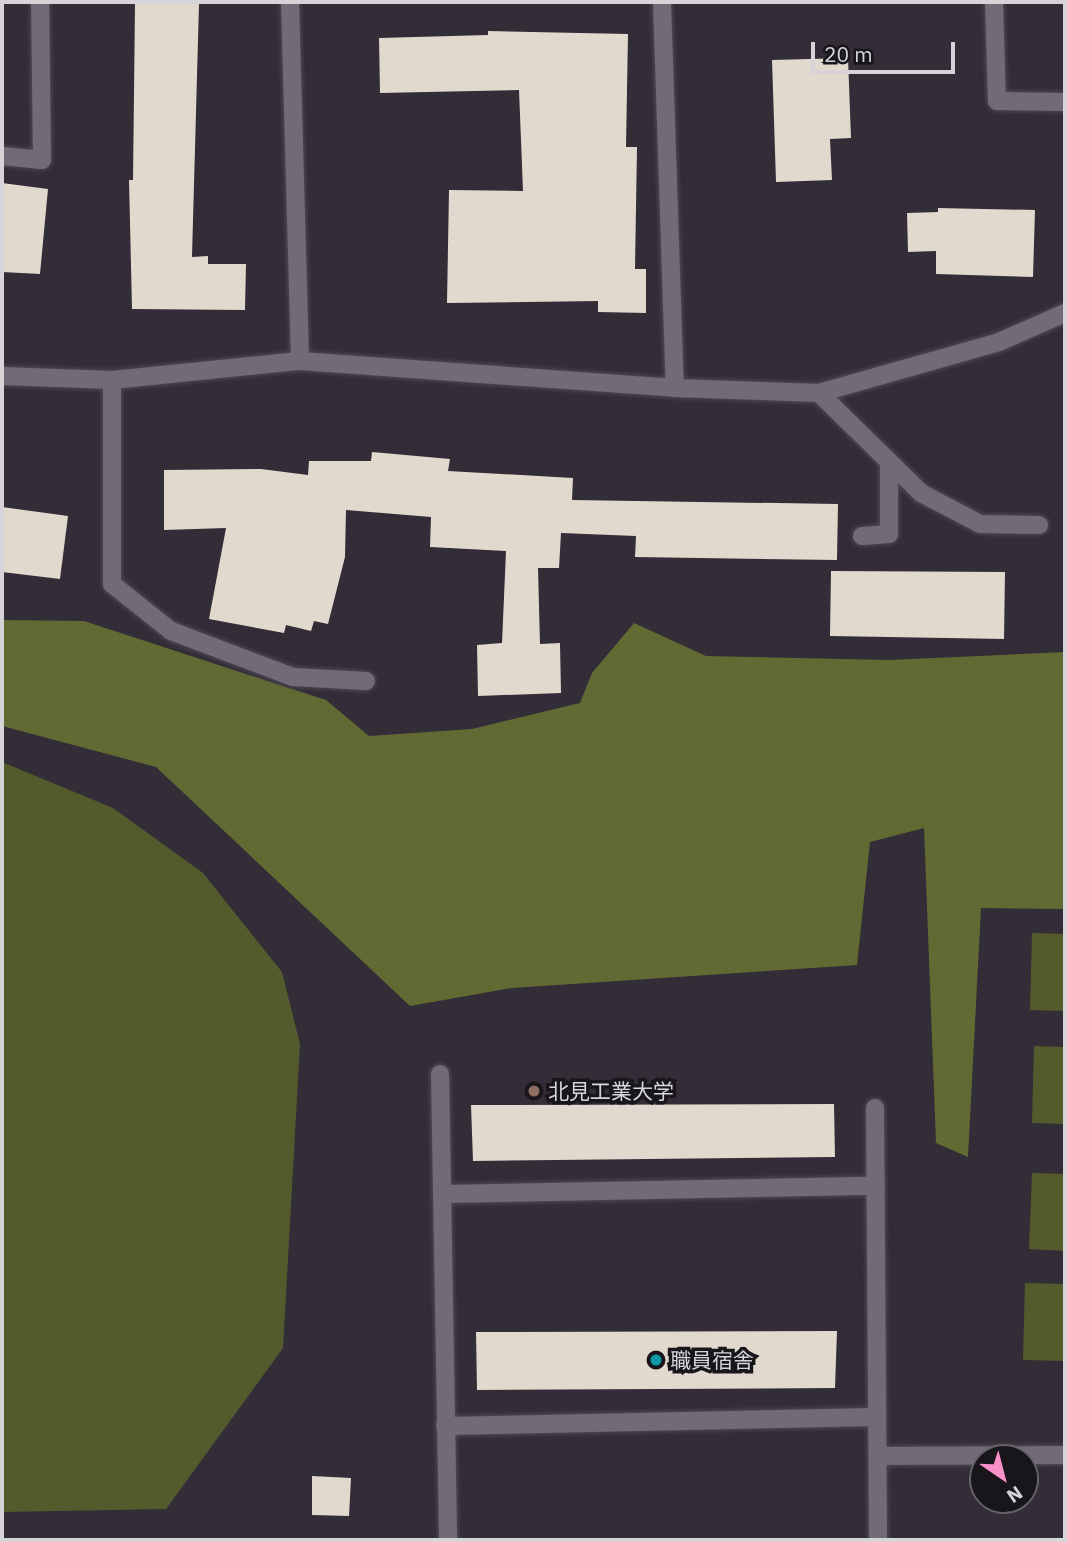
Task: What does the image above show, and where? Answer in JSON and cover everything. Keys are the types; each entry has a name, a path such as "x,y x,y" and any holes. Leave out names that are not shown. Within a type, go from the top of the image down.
{"street":[{"path":"2,156 43,160 40,2"},
{"path":"290,2 300,361"},
{"path":"662,2 675,388"},
{"path":"995,2 997,101 1065,102"},
{"path":"2,376 112,380 300,361 675,388 819,393 999,342 1065,313"},
{"path":"112,380 111,584 171,631 293,677 366,681"},
{"path":"819,393 921,494 980,524 1039,525"},
{"path":"862,536 889,534 889,462"},
{"path":"440,1074 447,1540"},
{"path":"875,1108 878,1540"},
{"path":"442,1194 876,1185"},
{"path":"445,1426 877,1417"},
{"path":"878,1456 1065,1455"}],"green space":[{"path":"2,620 84,621 326,700 369,736 472,729 580,703 592,673 634,623 706,656 889,660 1065,652 1065,909 981,908 968,1157 936,1143 924,828 870,842 857,965 512,988 410,1006 156,767 2,726"},
{"path":"2,762 113,808 203,873 282,972 300,1044 283,1348 166,1509 2,1512"},
{"path":"1032,933 1065,934 1065,1011 1030,1010"},
{"path":"1034,1046 1065,1047 1065,1124 1032,1123"},
{"path":"1032,1173 1065,1174 1065,1251 1029,1249"},
{"path":"1025,1283 1065,1284 1065,1361 1023,1360"}],"building":[{"path":"135,4 199,4 192,257 208,256 208,264 246,264 245,310 132,309 129,180 133,180"},
{"path":"488,31 628,34 626,147 637,147 635,269 646,269 646,313 598,312 598,301 447,303 449,190 523,191 519,90 380,93 379,38 488,35"},
{"path":"848,58 851,138 830,139 832,180 776,182 772,60"},
{"path":"2,183 48,189 40,274 2,272"},
{"path":"938,208 1035,210 1033,277 936,274 936,251 908,252 907,213 938,212"},
{"path":"372,452 450,459 448,471 573,478 572,500 838,504 837,560 635,557 636,536 561,533 559,568 538,568 540,644 560,643 561,693 478,696 477,645 502,643 506,551 430,547 431,517 346,510 345,557 328,624 314,621 311,631 286,625 284,633 209,619 226,528 164,530 164,470 261,469 308,475 309,461 371,461"},
{"path":"2,507 68,516 60,579 2,572"},
{"path":"831,571 1005,572 1004,639 830,636"},
{"path":"834,1104 835,1157 473,1161 471,1105"},
{"name":"職員宿舎","path":"837,1331 835,1388 477,1390 476,1332"},
{"path":"312,1476 351,1478 349,1516 312,1515"}],"place":[{"name":"北見工業大学","path":"534,1091"},
{"name":"職員宿舎","path":"656,1360"}]}
